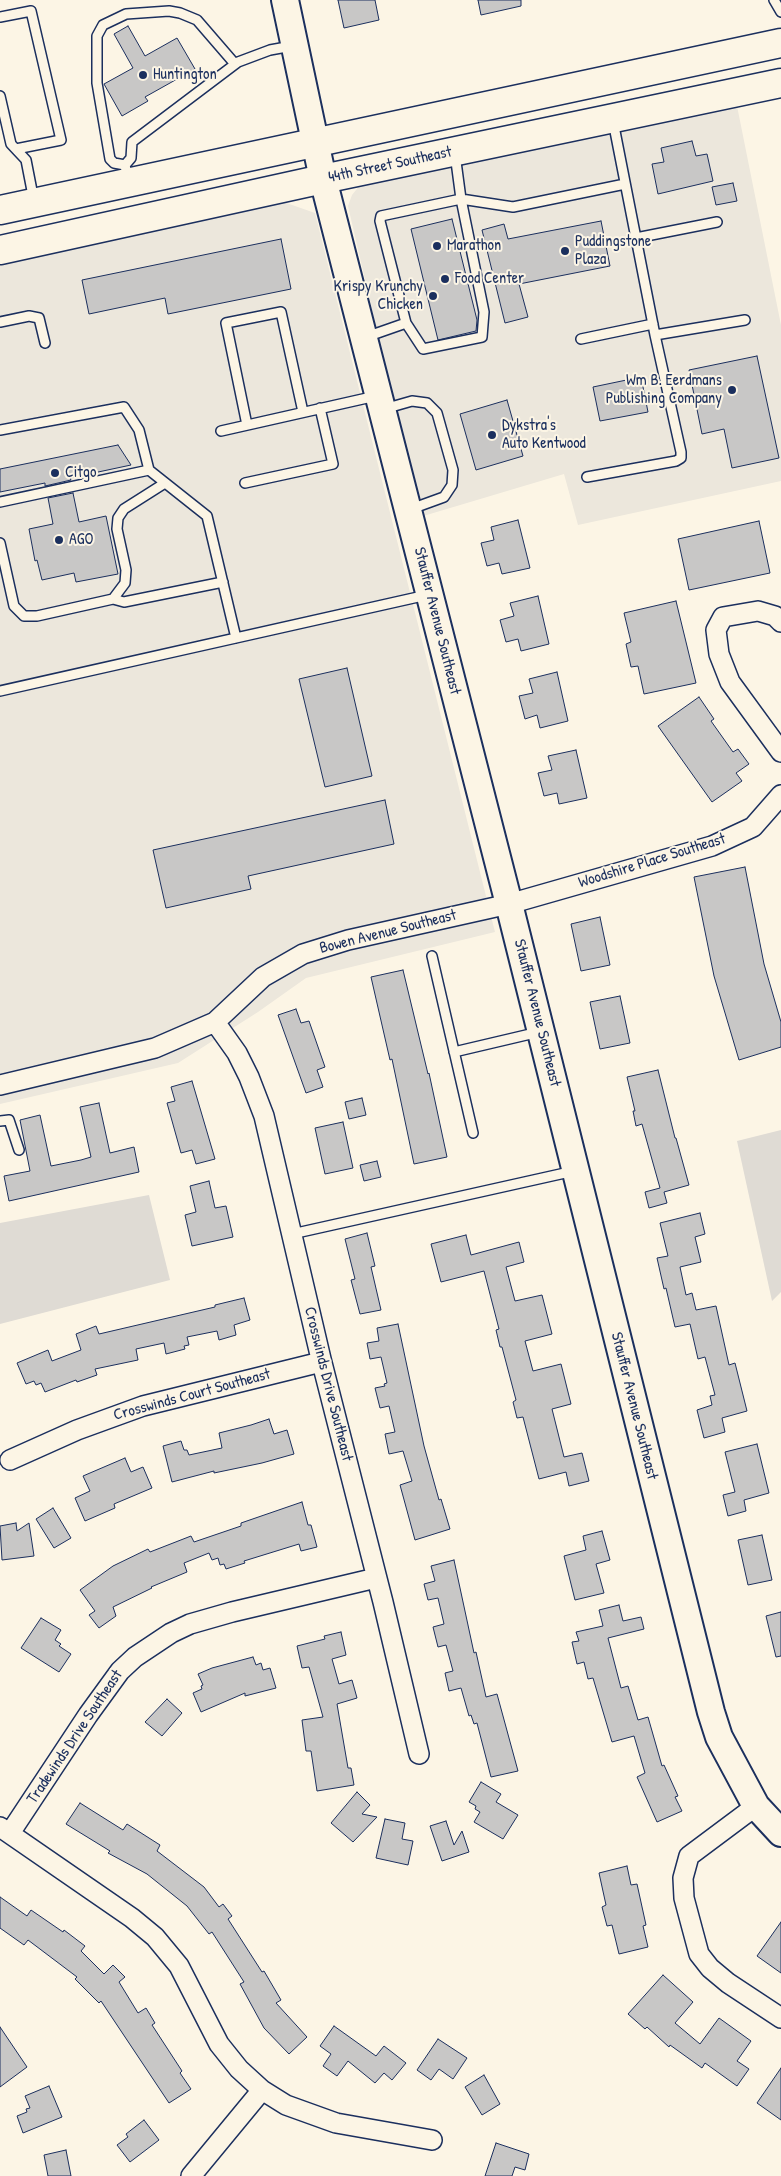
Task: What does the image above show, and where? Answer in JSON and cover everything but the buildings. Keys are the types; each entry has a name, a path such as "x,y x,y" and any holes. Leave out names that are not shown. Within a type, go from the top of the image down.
{"main road":[{"path":"1,210 35,203 127,174 315,142 781,44"},
{"path":"769,86 755,72 760,59 769,50 781,44"},
{"path":"677,105 688,94 696,78 698,70 695,61"},
{"name":"44th Street Southeast","path":"0,250 323,179 769,86"}],"street":[{"name":"Stauffer Avenue Southeast","path":"284,0 323,179 509,904 711,1712 718,1737 756,1806 781,1832"},
{"path":"781,622 775,616 758,611 723,617 716,630 719,654 730,682 781,752"},
{"name":"Woodshire Place Southeast","path":"509,904 712,846 753,827 781,797"},
{"name":"Bowen Avenue Southeast","path":"0,1085 155,1048 215,1022 263,977 302,954 348,940 509,904"},
{"name":"Crosswinds Drive Southeast","path":"215,1022 237,1053 249,1077 264,1116 321,1362 419,1754"},
{"name":"Crosswinds Court Southeast","path":"10,1460 86,1426 143,1406 321,1362"},
{"name":"Tradewinds Drive Southeast","path":"5,1830 120,1671 135,1657 171,1633 200,1621 376,1578"},
{"path":"756,1806 689,1856 683,1878 684,1898 699,1954 710,1968 728,1983 781,2018"},
{"path":"5,1830 129,1916 155,1937 179,1966 219,2044 239,2069 262,2090 286,2105 336,2124 432,2140"},
{"path":"191,2176 262,2090"}],"lane":[{"path":"774,0 781,12"},
{"path":"0,17 31,11 61,140 16,149"},
{"path":"235,64 197,20 180,13 169,11 126,14 103,25 96,36 97,83 110,159 127,174 132,142 235,64 270,50 294,46"},
{"path":"0,96 11,144 26,160 35,203"},
{"path":"587,477 676,461 681,458 612,118"},
{"path":"455,152 461,199 484,312 482,337 423,349 406,323 380,218 385,215 461,199 513,207 626,184"},
{"path":"636,238 717,222"},
{"path":"247,425 226,324 281,312 303,412"},
{"path":"0,322 29,316 39,318 45,343"},
{"path":"655,335 745,320"},
{"path":"364,338 406,323"},
{"path":"580,340 653,324"},
{"path":"221,431 320,408 380,402 412,401 427,403 437,413 453,470 452,485 444,497 408,510"},
{"path":"0,430 124,407 139,430 149,470 207,516 236,638"},
{"path":"245,483 333,464 320,408"},
{"path":"0,502 149,470"},
{"path":"113,599 125,583 126,576 118,529 118,518 124,509 165,482"},
{"path":"0,543 14,606 24,616 37,616 113,599 124,602 222,582"},
{"path":"0,691 430,594"},
{"path":"432,956 473,1134"},
{"path":"454,1052 541,1032"},
{"path":"0,1121 10,1120 19,1150"},
{"path":"292,1234 576,1171"}],"shaded area":[{"path":"736,101 781,325 781,481 578,525 564,474 420,517 348,206 352,195 360,185"},
{"path":"275,199 315,213 495,932 306,978 258,1012 178,1063 0,1104 0,260"},
{"path":"781,1130 781,1292 772,1301 737,1141"},
{"path":"149,1195 170,1280 0,1324 0,1223"}],"place":[{"name":"Huntington","path":"143,75"},
{"name":"Marathon","path":"437,246"},
{"name":"Puddingstone Plaza","path":"565,251"},
{"name":"Food Center","path":"445,279"},
{"name":"Krispy Krunchy Chicken","path":"433,296"},
{"name":"Wm B. Eerdmans Publishing Company","path":"732,390"},
{"name":"Dykstra's Auto Kentwood","path":"492,435"},
{"name":"Citgo","path":"55,473"},
{"name":"AGO","path":"59,540"}]}
